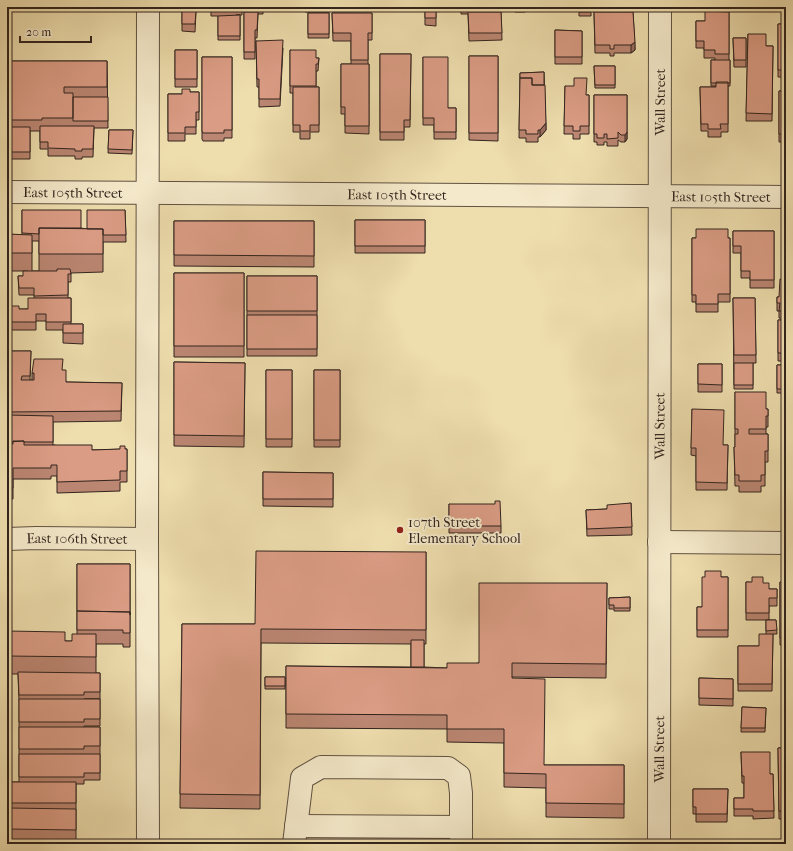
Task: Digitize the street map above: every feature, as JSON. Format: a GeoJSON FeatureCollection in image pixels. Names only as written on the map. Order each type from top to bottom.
{"type":"FeatureCollection","features":[{"type":"Feature","properties":{"kind":"street"},"geometry":{"type":"LineString","coordinates":[[148,7],[148,844]]}},
{"type":"Feature","properties":{"kind":"street","name":"Wall Street"},"geometry":{"type":"LineString","coordinates":[[658,844],[660,542],[660,7]]}},
{"type":"Feature","properties":{"kind":"street","name":"East 105th Street"},"geometry":{"type":"LineString","coordinates":[[7,192],[786,197]]}},
{"type":"Feature","properties":{"kind":"street","name":"East 106th Street"},"geometry":{"type":"LineString","coordinates":[[7,539],[147,539]]}},
{"type":"Feature","properties":{"kind":"street"},"geometry":{"type":"LineString","coordinates":[[660,542],[786,542]]}},
{"type":"Feature","properties":{"kind":"street"},"geometry":{"type":"LineString","coordinates":[[321,767],[448,768],[458,776],[462,793],[461,835],[295,835],[302,778],[321,767]]}},
{"type":"Feature","properties":{"kind":"building"},"geometry":{"type":"Polygon","coordinates":[[[211,7],[242,7],[242,8],[211,9],[211,7]]]}},
{"type":"Feature","properties":{"kind":"building"},"geometry":{"type":"Polygon","coordinates":[[[579,7],[591,7],[591,12],[579,12],[579,7]]]}},
{"type":"Feature","properties":{"kind":"building"},"geometry":{"type":"Polygon","coordinates":[[[425,10],[436,10],[436,18],[425,18],[425,10]]]}},
{"type":"Feature","properties":{"kind":"building"},"geometry":{"type":"Polygon","coordinates":[[[182,11],[196,11],[195,24],[182,24],[182,11]]]}},
{"type":"Feature","properties":{"kind":"building"},"geometry":{"type":"Polygon","coordinates":[[[705,11],[729,12],[729,54],[715,54],[715,50],[704,50],[704,41],[696,41],[696,21],[705,21],[705,11]]]}},
{"type":"Feature","properties":{"kind":"building"},"geometry":{"type":"Polygon","coordinates":[[[244,12],[258,12],[257,30],[255,30],[255,52],[244,52],[244,12]]]}},
{"type":"Feature","properties":{"kind":"building"},"geometry":{"type":"Polygon","coordinates":[[[468,12],[501,12],[502,33],[469,33],[468,12]]]}},
{"type":"Feature","properties":{"kind":"building"},"geometry":{"type":"Polygon","coordinates":[[[594,12],[633,12],[635,42],[631,45],[614,45],[614,49],[610,49],[610,45],[595,45],[594,12]]]}},
{"type":"Feature","properties":{"kind":"building"},"geometry":{"type":"Polygon","coordinates":[[[308,13],[329,13],[329,34],[308,34],[308,13]]]}},
{"type":"Feature","properties":{"kind":"building"},"geometry":{"type":"Polygon","coordinates":[[[332,13],[372,13],[372,33],[368,33],[368,60],[351,60],[351,33],[333,33],[332,13]]]}},
{"type":"Feature","properties":{"kind":"building"},"geometry":{"type":"Polygon","coordinates":[[[240,15],[240,36],[218,36],[218,16],[240,15]]]}},
{"type":"Feature","properties":{"kind":"building"},"geometry":{"type":"Polygon","coordinates":[[[778,24],[786,24],[786,73],[784,73],[784,70],[778,70],[778,24]]]}},
{"type":"Feature","properties":{"kind":"building"},"geometry":{"type":"Polygon","coordinates":[[[555,30],[582,31],[582,57],[555,57],[555,30]]]}},
{"type":"Feature","properties":{"kind":"building"},"geometry":{"type":"Polygon","coordinates":[[[748,34],[766,34],[766,46],[773,46],[772,114],[746,113],[748,34]]]}},
{"type":"Feature","properties":{"kind":"building"},"geometry":{"type":"Polygon","coordinates":[[[733,38],[746,38],[746,60],[734,60],[733,38]]]}},
{"type":"Feature","properties":{"kind":"building"},"geometry":{"type":"Polygon","coordinates":[[[283,40],[280,99],[259,99],[256,41],[283,40]]]}},
{"type":"Feature","properties":{"kind":"building"},"geometry":{"type":"Polygon","coordinates":[[[175,50],[197,50],[197,79],[175,79],[175,50]]]}},
{"type":"Feature","properties":{"kind":"building"},"geometry":{"type":"Polygon","coordinates":[[[290,50],[316,50],[316,58],[319,58],[318,64],[316,64],[316,86],[290,86],[290,50]]]}},
{"type":"Feature","properties":{"kind":"building"},"geometry":{"type":"Polygon","coordinates":[[[380,54],[411,54],[410,120],[404,120],[404,132],[380,132],[380,54]]]}},
{"type":"Feature","properties":{"kind":"building"},"geometry":{"type":"Polygon","coordinates":[[[469,56],[498,56],[498,133],[469,133],[469,56]]]}},
{"type":"Feature","properties":{"kind":"building"},"geometry":{"type":"Polygon","coordinates":[[[202,57],[232,57],[232,130],[224,130],[224,133],[203,133],[202,131],[202,57]]]}},
{"type":"Feature","properties":{"kind":"building"},"geometry":{"type":"Polygon","coordinates":[[[423,57],[448,57],[448,108],[456,108],[456,132],[434,132],[434,118],[423,118],[423,57]]]}},
{"type":"Feature","properties":{"kind":"building"},"geometry":{"type":"Polygon","coordinates":[[[711,60],[730,60],[730,83],[711,83],[711,60]]]}},
{"type":"Feature","properties":{"kind":"building"},"geometry":{"type":"Polygon","coordinates":[[[7,61],[107,61],[107,87],[64,87],[64,93],[73,93],[73,118],[7,120],[7,61]]]}},
{"type":"Feature","properties":{"kind":"building"},"geometry":{"type":"Polygon","coordinates":[[[341,64],[369,64],[369,126],[345,126],[345,107],[341,107],[341,64]]]}},
{"type":"Feature","properties":{"kind":"building"},"geometry":{"type":"Polygon","coordinates":[[[594,66],[615,66],[615,85],[595,85],[594,66]]]}},
{"type":"Feature","properties":{"kind":"building"},"geometry":{"type":"Polygon","coordinates":[[[544,72],[544,85],[532,85],[532,78],[520,78],[520,73],[544,72]]]}},
{"type":"Feature","properties":{"kind":"building"},"geometry":{"type":"Polygon","coordinates":[[[520,78],[532,78],[532,85],[545,85],[546,123],[540,130],[538,130],[538,134],[526,134],[526,130],[519,130],[520,78]]]}},
{"type":"Feature","properties":{"kind":"building"},"geometry":{"type":"Polygon","coordinates":[[[574,78],[587,78],[586,95],[589,95],[589,126],[580,126],[580,131],[573,131],[573,126],[564,126],[565,86],[574,86],[574,78]]]}},
{"type":"Feature","properties":{"kind":"building"},"geometry":{"type":"Polygon","coordinates":[[[716,82],[728,82],[728,124],[720,124],[721,129],[708,129],[708,124],[701,124],[700,87],[716,87],[716,82]]]}},
{"type":"Feature","properties":{"kind":"building"},"geometry":{"type":"Polygon","coordinates":[[[293,87],[319,87],[319,125],[310,125],[310,131],[300,131],[300,125],[293,125],[293,87]]]}},
{"type":"Feature","properties":{"kind":"building"},"geometry":{"type":"Polygon","coordinates":[[[182,89],[190,89],[190,92],[199,92],[199,112],[196,112],[196,127],[185,127],[185,133],[168,133],[168,94],[182,94],[182,89]]]}},
{"type":"Feature","properties":{"kind":"building"},"geometry":{"type":"Polygon","coordinates":[[[779,91],[786,91],[786,134],[779,134],[779,91]]]}},
{"type":"Feature","properties":{"kind":"building"},"geometry":{"type":"Polygon","coordinates":[[[594,95],[627,95],[627,132],[625,135],[621,135],[618,132],[618,138],[607,139],[607,134],[604,134],[604,138],[597,138],[597,134],[594,134],[594,95]]]}},
{"type":"Feature","properties":{"kind":"building"},"geometry":{"type":"Polygon","coordinates":[[[73,97],[108,97],[108,121],[73,121],[73,97]]]}},
{"type":"Feature","properties":{"kind":"building"},"geometry":{"type":"Polygon","coordinates":[[[40,126],[94,126],[93,149],[82,149],[82,151],[75,151],[75,149],[48,148],[48,142],[40,142],[40,126]]]}},
{"type":"Feature","properties":{"kind":"building"},"geometry":{"type":"Polygon","coordinates":[[[7,127],[30,127],[30,152],[7,152],[7,127]]]}},
{"type":"Feature","properties":{"kind":"building"},"geometry":{"type":"Polygon","coordinates":[[[109,130],[133,130],[132,150],[108,149],[109,130]]]}},
{"type":"Feature","properties":{"kind":"building"},"geometry":{"type":"Polygon","coordinates":[[[22,210],[81,210],[81,228],[39,228],[39,234],[22,233],[22,210]]]}},
{"type":"Feature","properties":{"kind":"building"},"geometry":{"type":"Polygon","coordinates":[[[87,210],[125,210],[126,235],[103,235],[103,229],[87,229],[87,210]]]}},
{"type":"Feature","properties":{"kind":"building"},"geometry":{"type":"Polygon","coordinates":[[[355,220],[425,220],[425,246],[355,246],[355,220]]]}},
{"type":"Feature","properties":{"kind":"building"},"geometry":{"type":"Polygon","coordinates":[[[174,221],[314,221],[314,256],[174,255],[174,221]]]}},
{"type":"Feature","properties":{"kind":"building"},"geometry":{"type":"Polygon","coordinates":[[[39,228],[103,229],[103,254],[39,254],[39,228]]]}},
{"type":"Feature","properties":{"kind":"building"},"geometry":{"type":"Polygon","coordinates":[[[696,229],[728,229],[728,238],[730,238],[730,294],[718,294],[718,304],[696,304],[696,295],[692,295],[692,238],[696,238],[696,229]]]}},
{"type":"Feature","properties":{"kind":"building"},"geometry":{"type":"Polygon","coordinates":[[[733,231],[774,231],[774,280],[750,280],[750,271],[741,271],[741,246],[733,246],[733,231]]]}},
{"type":"Feature","properties":{"kind":"building"},"geometry":{"type":"Polygon","coordinates":[[[7,234],[32,235],[32,253],[11,253],[11,256],[7,256],[7,234]]]}},
{"type":"Feature","properties":{"kind":"building"},"geometry":{"type":"Polygon","coordinates":[[[57,269],[70,269],[71,274],[68,274],[68,295],[34,296],[34,288],[19,288],[18,276],[23,276],[23,271],[57,271],[57,269]]]}},
{"type":"Feature","properties":{"kind":"building"},"geometry":{"type":"Polygon","coordinates":[[[174,273],[244,273],[244,346],[174,346],[174,273]]]}},
{"type":"Feature","properties":{"kind":"building"},"geometry":{"type":"Polygon","coordinates":[[[247,276],[317,276],[317,311],[247,311],[247,276]]]}},
{"type":"Feature","properties":{"kind":"building"},"geometry":{"type":"Polygon","coordinates":[[[780,279],[786,279],[786,311],[779,311],[780,303],[777,303],[777,297],[779,297],[780,279]]]}},
{"type":"Feature","properties":{"kind":"building"},"geometry":{"type":"Polygon","coordinates":[[[28,298],[71,298],[71,322],[46,322],[46,314],[36,314],[36,322],[7,322],[7,306],[19,306],[19,309],[28,309],[28,298]]]}},
{"type":"Feature","properties":{"kind":"building"},"geometry":{"type":"Polygon","coordinates":[[[733,298],[755,298],[756,355],[734,355],[733,298]]]}},
{"type":"Feature","properties":{"kind":"building"},"geometry":{"type":"Polygon","coordinates":[[[247,315],[317,315],[317,349],[247,349],[247,315]]]}},
{"type":"Feature","properties":{"kind":"building"},"geometry":{"type":"Polygon","coordinates":[[[778,320],[786,320],[786,353],[778,353],[778,320]]]}},
{"type":"Feature","properties":{"kind":"building"},"geometry":{"type":"Polygon","coordinates":[[[63,324],[83,324],[83,333],[63,333],[63,324]]]}},
{"type":"Feature","properties":{"kind":"building"},"geometry":{"type":"Polygon","coordinates":[[[7,351],[31,351],[30,376],[22,376],[21,380],[34,380],[34,373],[32,373],[34,359],[63,359],[62,370],[66,370],[66,382],[122,383],[121,411],[7,412],[7,351]]]}},
{"type":"Feature","properties":{"kind":"building"},"geometry":{"type":"Polygon","coordinates":[[[174,362],[245,363],[244,436],[174,435],[174,362]]]}},
{"type":"Feature","properties":{"kind":"building"},"geometry":{"type":"Polygon","coordinates":[[[734,363],[753,363],[753,385],[734,385],[734,363]]]}},
{"type":"Feature","properties":{"kind":"building"},"geometry":{"type":"Polygon","coordinates":[[[698,364],[722,364],[722,385],[698,384],[698,364]]]}},
{"type":"Feature","properties":{"kind":"building"},"geometry":{"type":"Polygon","coordinates":[[[777,365],[786,365],[786,389],[777,389],[777,365]]]}},
{"type":"Feature","properties":{"kind":"building"},"geometry":{"type":"Polygon","coordinates":[[[266,370],[292,370],[292,439],[266,439],[266,370]]]}},
{"type":"Feature","properties":{"kind":"building"},"geometry":{"type":"Polygon","coordinates":[[[314,370],[340,370],[340,440],[314,440],[314,370]]]}},
{"type":"Feature","properties":{"kind":"building"},"geometry":{"type":"Polygon","coordinates":[[[735,392],[766,392],[766,409],[768,409],[768,416],[766,416],[766,429],[749,429],[749,434],[768,434],[768,451],[765,451],[765,475],[761,475],[761,481],[739,481],[739,475],[735,475],[734,447],[735,434],[738,434],[738,429],[735,429],[735,392]]]}},
{"type":"Feature","properties":{"kind":"building"},"geometry":{"type":"Polygon","coordinates":[[[692,409],[724,410],[723,445],[728,445],[727,483],[696,482],[696,448],[691,448],[692,409]]]}},
{"type":"Feature","properties":{"kind":"building"},"geometry":{"type":"Polygon","coordinates":[[[7,415],[53,416],[53,442],[7,442],[7,415]]]}},
{"type":"Feature","properties":{"kind":"building"},"geometry":{"type":"Polygon","coordinates":[[[13,441],[24,441],[24,445],[92,445],[92,450],[120,449],[120,446],[125,446],[125,449],[127,449],[127,471],[120,471],[120,480],[57,482],[57,465],[51,465],[51,468],[13,468],[13,488],[7,488],[7,444],[13,444],[13,441]]]}},
{"type":"Feature","properties":{"kind":"building"},"geometry":{"type":"Polygon","coordinates":[[[784,452],[786,452],[786,484],[784,484],[784,452]]]}},
{"type":"Feature","properties":{"kind":"building"},"geometry":{"type":"Polygon","coordinates":[[[263,472],[333,473],[333,499],[263,499],[263,472]]]}},
{"type":"Feature","properties":{"kind":"building"},"geometry":{"type":"Polygon","coordinates":[[[495,501],[500,501],[501,526],[449,526],[449,504],[495,504],[495,501]]]}},
{"type":"Feature","properties":{"kind":"building"},"geometry":{"type":"Polygon","coordinates":[[[631,503],[632,527],[587,529],[586,510],[607,509],[607,505],[631,503]]]}},
{"type":"Feature","properties":{"kind":"building"},"geometry":{"type":"Polygon","coordinates":[[[256,551],[426,552],[426,630],[261,629],[260,795],[180,794],[182,624],[255,624],[256,551]]]}},
{"type":"Feature","properties":{"kind":"building"},"geometry":{"type":"Polygon","coordinates":[[[77,564],[130,564],[130,612],[77,611],[77,564]]]}},
{"type":"Feature","properties":{"kind":"building"},"geometry":{"type":"Polygon","coordinates":[[[705,571],[721,571],[721,577],[728,577],[728,630],[697,630],[697,607],[702,607],[702,577],[705,577],[705,571]]]}},
{"type":"Feature","properties":{"kind":"building"},"geometry":{"type":"Polygon","coordinates":[[[752,577],[763,577],[763,583],[769,583],[769,589],[777,589],[777,598],[769,598],[769,613],[746,613],[746,582],[752,582],[752,577]]]}},
{"type":"Feature","properties":{"kind":"building"},"geometry":{"type":"Polygon","coordinates":[[[780,582],[786,582],[786,638],[780,638],[780,582]]]}},
{"type":"Feature","properties":{"kind":"building"},"geometry":{"type":"Polygon","coordinates":[[[479,583],[607,583],[606,664],[512,663],[512,678],[545,679],[544,765],[624,765],[624,804],[546,803],[546,774],[504,773],[504,729],[447,729],[447,715],[286,714],[286,666],[447,668],[447,663],[479,663],[479,583]]]}},
{"type":"Feature","properties":{"kind":"building"},"geometry":{"type":"Polygon","coordinates":[[[630,597],[630,608],[614,608],[614,605],[609,605],[609,598],[630,597]]]}},
{"type":"Feature","properties":{"kind":"building"},"geometry":{"type":"Polygon","coordinates":[[[77,611],[130,612],[130,633],[123,633],[123,630],[77,630],[77,611]]]}},
{"type":"Feature","properties":{"kind":"building"},"geometry":{"type":"Polygon","coordinates":[[[766,620],[776,620],[777,630],[766,631],[766,620]]]}},
{"type":"Feature","properties":{"kind":"building"},"geometry":{"type":"Polygon","coordinates":[[[7,631],[65,632],[65,641],[72,641],[72,634],[96,634],[96,657],[7,656],[7,631]]]}},
{"type":"Feature","properties":{"kind":"building"},"geometry":{"type":"Polygon","coordinates":[[[759,634],[773,634],[772,684],[738,684],[738,646],[759,646],[759,634]]]}},
{"type":"Feature","properties":{"kind":"building"},"geometry":{"type":"Polygon","coordinates":[[[411,640],[424,640],[424,667],[411,667],[411,640]]]}},
{"type":"Feature","properties":{"kind":"building"},"geometry":{"type":"Polygon","coordinates":[[[18,672],[100,673],[100,692],[84,692],[84,695],[19,695],[18,672]]]}},
{"type":"Feature","properties":{"kind":"building"},"geometry":{"type":"Polygon","coordinates":[[[265,677],[285,677],[285,686],[265,686],[265,677]]]}},
{"type":"Feature","properties":{"kind":"building"},"geometry":{"type":"Polygon","coordinates":[[[699,678],[733,679],[733,699],[699,698],[699,678]]]}},
{"type":"Feature","properties":{"kind":"building"},"geometry":{"type":"Polygon","coordinates":[[[19,699],[100,699],[100,719],[84,719],[84,722],[19,722],[19,699]]]}},
{"type":"Feature","properties":{"kind":"building"},"geometry":{"type":"Polygon","coordinates":[[[742,707],[766,708],[765,728],[741,728],[742,707]]]}},
{"type":"Feature","properties":{"kind":"building"},"geometry":{"type":"Polygon","coordinates":[[[19,727],[100,727],[100,746],[84,746],[84,749],[19,749],[19,727]]]}},
{"type":"Feature","properties":{"kind":"building"},"geometry":{"type":"Polygon","coordinates":[[[778,748],[786,748],[786,818],[782,818],[782,811],[779,811],[778,748]]]}},
{"type":"Feature","properties":{"kind":"building"},"geometry":{"type":"Polygon","coordinates":[[[741,752],[770,752],[770,774],[773,774],[774,811],[734,809],[734,798],[744,798],[744,776],[742,776],[741,752]]]}},
{"type":"Feature","properties":{"kind":"building"},"geometry":{"type":"Polygon","coordinates":[[[19,754],[100,754],[100,773],[84,773],[84,777],[19,777],[19,754]]]}},
{"type":"Feature","properties":{"kind":"building"},"geometry":{"type":"Polygon","coordinates":[[[8,782],[76,782],[76,803],[8,803],[8,782]]]}},
{"type":"Feature","properties":{"kind":"building"},"geometry":{"type":"Polygon","coordinates":[[[693,789],[728,789],[727,814],[696,814],[696,807],[693,807],[693,789]]]}},
{"type":"Feature","properties":{"kind":"building"},"geometry":{"type":"Polygon","coordinates":[[[9,808],[76,809],[76,830],[8,829],[9,808]]]}},
{"type":"Feature","properties":{"kind":"place","name":"107th Street Elementary School"},"geometry":{"type":"Point","coordinates":[400,530]}}]}
